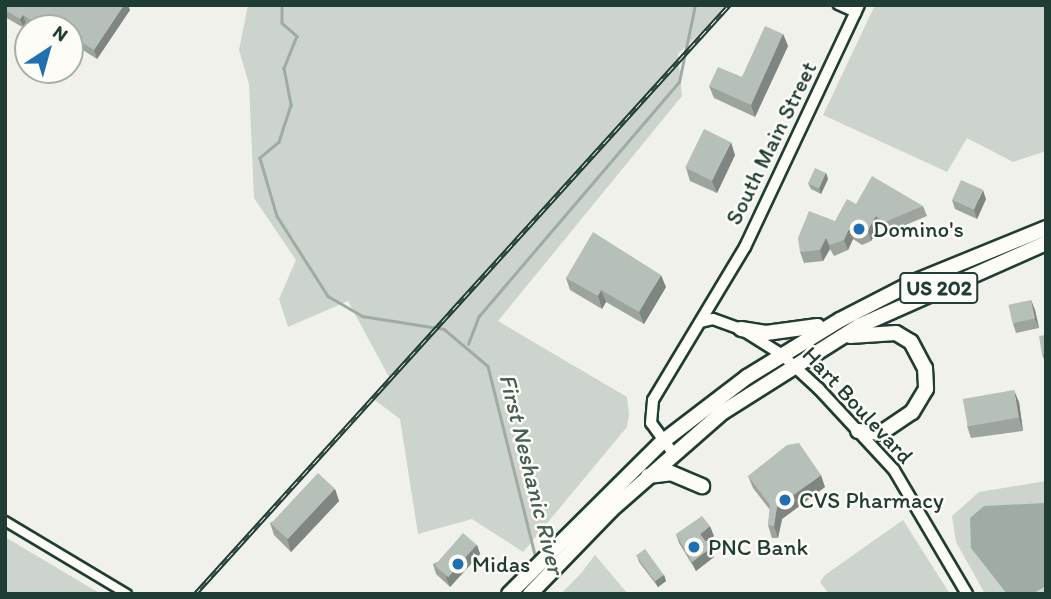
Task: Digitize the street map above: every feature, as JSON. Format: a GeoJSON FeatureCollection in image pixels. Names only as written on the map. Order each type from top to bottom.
{"type":"FeatureCollection","features":[{"type":"Feature","properties":{"kind":"highway","name":"US 202"},"geometry":{"type":"LineString","coordinates":[[509,594],[662,442],[782,354],[914,282],[1046,228]]}},
{"type":"Feature","properties":{"kind":"highway","name":"US 202"},"geometry":{"type":"LineString","coordinates":[[530,594],[646,476],[673,453],[795,364],[835,340],[934,290],[1046,243]]}},
{"type":"Feature","properties":{"kind":"highway"},"geometry":{"type":"LineString","coordinates":[[734,325],[801,331],[840,320]]}},
{"type":"Feature","properties":{"kind":"highway"},"geometry":{"type":"LineString","coordinates":[[835,340],[866,332],[896,333],[911,342],[925,368],[926,389],[912,412],[881,433],[858,431]]}},
{"type":"Feature","properties":{"kind":"highway"},"geometry":{"type":"LineString","coordinates":[[646,476],[671,473],[702,486]]}},
{"type":"Feature","properties":{"kind":"street"},"geometry":{"type":"LineString","coordinates":[[838,5],[858,9]]}},
{"type":"Feature","properties":{"kind":"street","name":"South Main Street"},"geometry":{"type":"LineString","coordinates":[[673,453],[650,423],[650,407],[718,296],[858,9]]}},
{"type":"Feature","properties":{"kind":"street"},"geometry":{"type":"LineString","coordinates":[[718,296],[734,325]]}},
{"type":"Feature","properties":{"kind":"street"},"geometry":{"type":"LineString","coordinates":[[701,322],[734,325],[782,354]]}},
{"type":"Feature","properties":{"kind":"street","name":"Hart Boulevard"},"geometry":{"type":"LineString","coordinates":[[782,354],[795,364],[894,470],[967,594]]}},
{"type":"Feature","properties":{"kind":"street"},"geometry":{"type":"LineString","coordinates":[[5,521],[127,594]]}},
{"type":"Feature","properties":{"kind":"shaded area"},"geometry":{"type":"Polygon","coordinates":[[[248,5],[730,5],[678,54],[682,96],[498,321],[627,397],[629,415],[627,427],[523,552],[472,519],[418,534],[400,419],[372,398],[390,379],[348,301],[288,327],[279,299],[296,260],[254,198],[249,84],[239,50],[248,5]]]}},
{"type":"Feature","properties":{"kind":"shaded area"},"geometry":{"type":"Polygon","coordinates":[[[875,5],[1046,5],[1046,151],[1013,162],[967,138],[947,172],[823,115],[875,5]]]}},
{"type":"Feature","properties":{"kind":"shaded area"},"geometry":{"type":"Polygon","coordinates":[[[1046,481],[1046,594],[985,594],[956,542],[952,516],[979,492],[1046,481]]]}},
{"type":"Feature","properties":{"kind":"shaded area"},"geometry":{"type":"Polygon","coordinates":[[[1046,503],[1046,586],[1032,594],[1007,594],[971,548],[970,518],[984,506],[1046,503]]]}},
{"type":"Feature","properties":{"kind":"shaded area"},"geometry":{"type":"Polygon","coordinates":[[[903,520],[950,594],[829,594],[820,582],[825,575],[903,520]]]}},
{"type":"Feature","properties":{"kind":"shaded area"},"geometry":{"type":"Polygon","coordinates":[[[5,537],[101,594],[5,594],[5,537]]]}},
{"type":"Feature","properties":{"kind":"shaded area"},"geometry":{"type":"Polygon","coordinates":[[[595,555],[628,594],[561,594],[582,572],[595,555]]]}},
{"type":"Feature","properties":{"kind":"building"},"geometry":{"type":"Polygon","coordinates":[[[5,5],[124,5],[94,50],[84,44],[84,14],[14,15],[5,10],[5,5]]]}},
{"type":"Feature","properties":{"kind":"building"},"geometry":{"type":"Polygon","coordinates":[[[765,26],[783,34],[751,105],[709,86],[718,67],[742,77],[765,26]]]}},
{"type":"Feature","properties":{"kind":"building"},"geometry":{"type":"Polygon","coordinates":[[[704,129],[731,142],[712,181],[685,168],[704,129]]]}},
{"type":"Feature","properties":{"kind":"building"},"geometry":{"type":"Polygon","coordinates":[[[815,168],[826,173],[819,188],[808,184],[815,168]]]}},
{"type":"Feature","properties":{"kind":"building"},"geometry":{"type":"Polygon","coordinates":[[[872,176],[923,206],[885,222],[876,216],[868,230],[859,234],[849,229],[844,240],[830,245],[826,238],[820,250],[800,252],[798,238],[809,211],[835,221],[847,199],[856,204],[872,176]]]}},
{"type":"Feature","properties":{"kind":"building"},"geometry":{"type":"Polygon","coordinates":[[[961,180],[983,190],[974,210],[952,200],[961,180]]]}},
{"type":"Feature","properties":{"kind":"building"},"geometry":{"type":"Polygon","coordinates":[[[593,232],[661,275],[639,312],[601,290],[598,296],[566,278],[593,232]]]}},
{"type":"Feature","properties":{"kind":"building"},"geometry":{"type":"Polygon","coordinates":[[[1031,300],[1035,319],[1012,323],[1009,305],[1031,300]]]}},
{"type":"Feature","properties":{"kind":"building"},"geometry":{"type":"Polygon","coordinates":[[[1046,335],[1046,353],[1042,354],[1039,336],[1046,335]]]}},
{"type":"Feature","properties":{"kind":"building"},"geometry":{"type":"Polygon","coordinates":[[[1014,390],[1019,418],[968,427],[963,399],[1014,390]]]}},
{"type":"Feature","properties":{"kind":"building"},"geometry":{"type":"Polygon","coordinates":[[[799,443],[821,475],[777,507],[774,526],[768,525],[770,505],[748,476],[787,445],[799,443]]]}},
{"type":"Feature","properties":{"kind":"building"},"geometry":{"type":"Polygon","coordinates":[[[318,473],[335,489],[288,539],[271,523],[318,473]]]}},
{"type":"Feature","properties":{"kind":"building"},"geometry":{"type":"Polygon","coordinates":[[[702,516],[710,526],[700,534],[711,548],[692,562],[676,534],[702,516]]]}},
{"type":"Feature","properties":{"kind":"building"},"geometry":{"type":"Polygon","coordinates":[[[463,533],[477,545],[448,577],[435,565],[463,533]]]}},
{"type":"Feature","properties":{"kind":"building"},"geometry":{"type":"Polygon","coordinates":[[[645,549],[664,575],[655,581],[636,555],[645,549]]]}},
{"type":"Feature","properties":{"kind":"waterway","name":"First Neshanic River"},"geometry":{"type":"LineString","coordinates":[[282,5],[282,23],[297,36],[284,68],[291,105],[279,142],[260,158],[277,216],[328,296],[362,316],[444,329],[488,366],[536,559]]}},
{"type":"Feature","properties":{"kind":"waterway"},"geometry":{"type":"LineString","coordinates":[[468,344],[479,316],[679,82],[695,5]]}},
{"type":"Feature","properties":{"kind":"railway"},"geometry":{"type":"LineString","coordinates":[[195,594],[729,5]]}},
{"type":"Feature","properties":{"kind":"place","name":"Domino's"},"geometry":{"type":"Point","coordinates":[859,229]}},
{"type":"Feature","properties":{"kind":"place","name":"CVS Pharmacy"},"geometry":{"type":"Point","coordinates":[785,500]}},
{"type":"Feature","properties":{"kind":"place","name":"PNC Bank"},"geometry":{"type":"Point","coordinates":[694,547]}},
{"type":"Feature","properties":{"kind":"place","name":"Midas"},"geometry":{"type":"Point","coordinates":[458,564]}}]}
